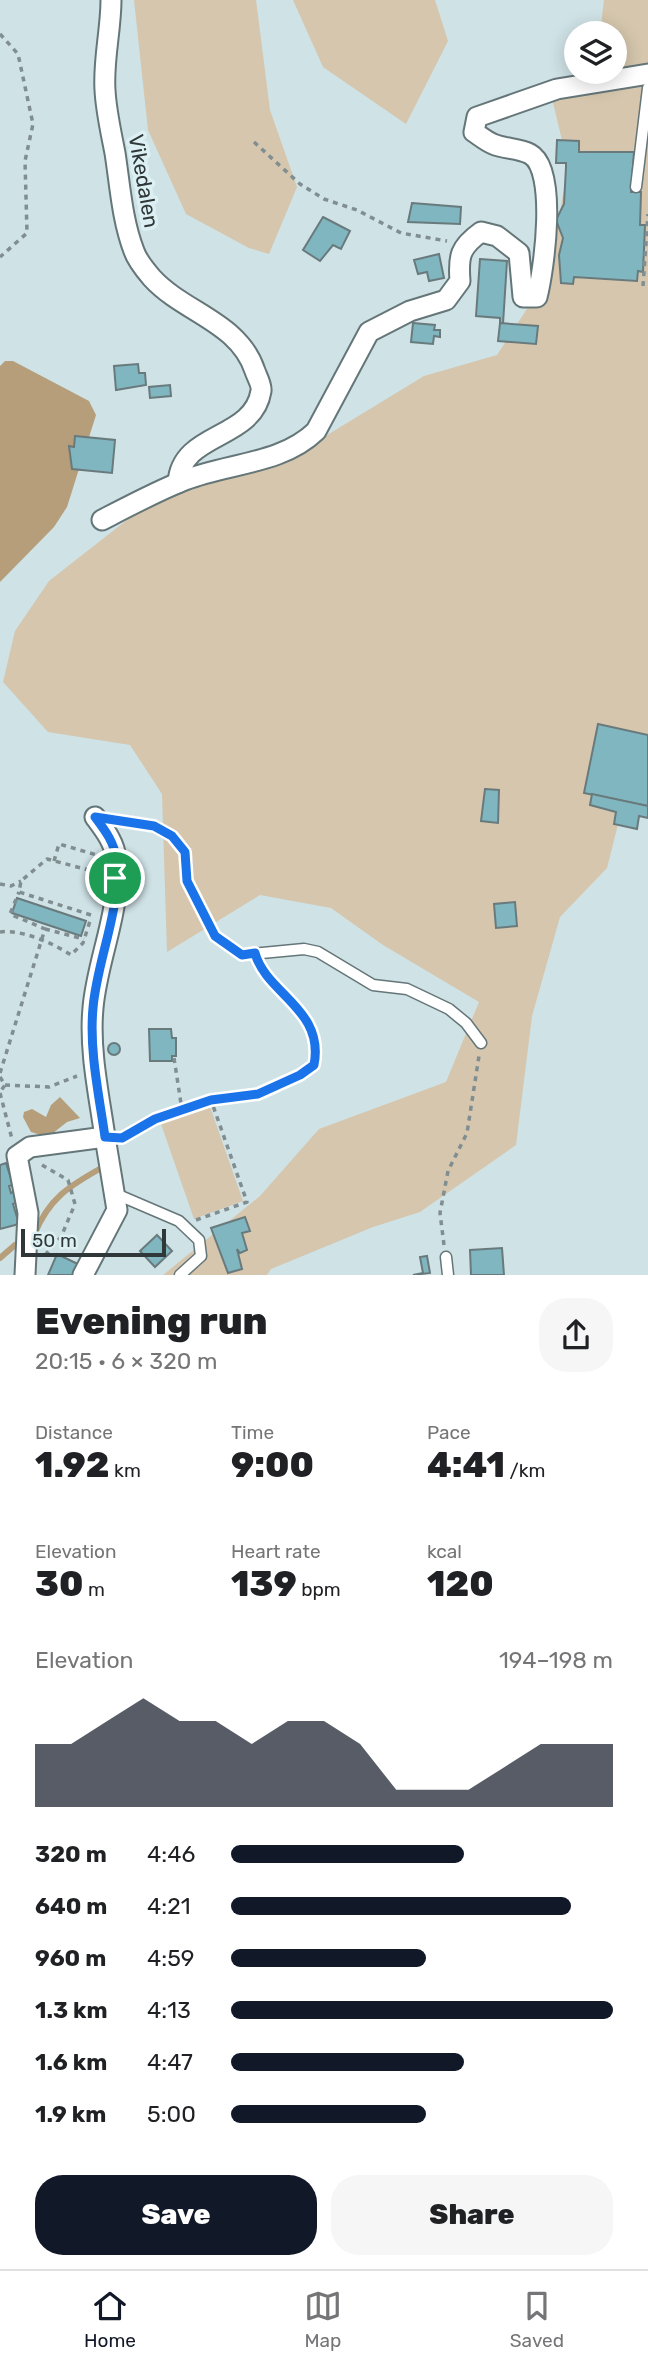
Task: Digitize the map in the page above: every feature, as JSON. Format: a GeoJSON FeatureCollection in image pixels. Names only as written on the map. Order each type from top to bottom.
{"type":"FeatureCollection","features":[{"type":"Feature","properties":{"kind":"street","name":"Vikedalen"},"geometry":{"type":"LineString","coordinates":[[111,0],[111,27],[104,88],[124,214],[135,253],[152,278],[181,302],[232,333],[252,359],[261,389],[253,412],[240,425],[212,437],[187,456],[178,469],[178,483]]}},
{"type":"Feature","properties":{"kind":"street"},"geometry":{"type":"LineString","coordinates":[[102,520],[178,483],[243,462],[288,452],[316,431],[369,332],[410,311],[446,300],[460,281],[458,257],[464,244],[481,232],[497,236],[519,253],[523,297],[537,297],[542,277],[547,193],[543,170],[531,155],[493,144],[474,132],[477,117],[557,89],[648,74]]}},
{"type":"Feature","properties":{"kind":"street"},"geometry":{"type":"LineString","coordinates":[[83,1275],[117,1210],[95,1062],[92,1009],[105,879],[116,858],[107,833],[95,817]]}},
{"type":"Feature","properties":{"kind":"street"},"geometry":{"type":"LineString","coordinates":[[25,1272],[28,1213],[17,1156],[30,1147],[105,1137]]}},
{"type":"Feature","properties":{"kind":"lane"},"geometry":{"type":"LineString","coordinates":[[636,187],[648,88]]}},
{"type":"Feature","properties":{"kind":"lane"},"geometry":{"type":"LineString","coordinates":[[95,817],[154,826],[172,836],[185,852],[187,881],[215,936],[242,955],[304,949],[318,952],[373,985],[407,989],[449,1009],[466,1023],[481,1044]]}},
{"type":"Feature","properties":{"kind":"lane"},"geometry":{"type":"LineString","coordinates":[[116,1194],[178,1221],[199,1240],[201,1256],[180,1275]]}},
{"type":"Feature","properties":{"kind":"lane"},"geometry":{"type":"LineString","coordinates":[[446,1257],[448,1275]]}},
{"type":"Feature","properties":{"kind":"path"},"geometry":{"type":"LineString","coordinates":[[0,34],[18,54],[33,124],[25,161],[27,233],[0,257]]}},
{"type":"Feature","properties":{"kind":"path"},"geometry":{"type":"LineString","coordinates":[[254,142],[300,184],[324,199],[358,209],[401,233],[464,244]]}},
{"type":"Feature","properties":{"kind":"path"},"geometry":{"type":"LineString","coordinates":[[643,286],[648,214]]}},
{"type":"Feature","properties":{"kind":"path"},"geometry":{"type":"LineString","coordinates":[[54,861],[59,844],[98,856],[94,872]]}},
{"type":"Feature","properties":{"kind":"path"},"geometry":{"type":"LineString","coordinates":[[0,884],[10,886],[22,881],[47,859],[94,872],[105,879]]}},
{"type":"Feature","properties":{"kind":"path"},"geometry":{"type":"LineString","coordinates":[[22,881],[10,914],[45,929],[84,939]]}},
{"type":"Feature","properties":{"kind":"path"},"geometry":{"type":"LineString","coordinates":[[19,892],[91,915]]}},
{"type":"Feature","properties":{"kind":"path"},"geometry":{"type":"LineString","coordinates":[[0,932],[9,931],[41,941],[71,956],[84,939],[94,905]]}},
{"type":"Feature","properties":{"kind":"path"},"geometry":{"type":"LineString","coordinates":[[5,1085],[0,1075],[45,929]]}},
{"type":"Feature","properties":{"kind":"path"},"geometry":{"type":"LineString","coordinates":[[105,1137],[122,1138],[155,1119],[211,1100],[258,1094],[300,1075],[314,1065],[317,1048],[301,1011],[258,965],[255,953]]}},
{"type":"Feature","properties":{"kind":"path"},"geometry":{"type":"LineString","coordinates":[[446,1257],[440,1213],[448,1171],[467,1133],[481,1044]]}},
{"type":"Feature","properties":{"kind":"path"},"geometry":{"type":"LineString","coordinates":[[174,1058],[182,1110]]}},
{"type":"Feature","properties":{"kind":"path"},"geometry":{"type":"LineString","coordinates":[[5,1085],[49,1087],[75,1077],[95,1062]]}},
{"type":"Feature","properties":{"kind":"path"},"geometry":{"type":"LineString","coordinates":[[5,1085],[0,1093],[17,1156]]}},
{"type":"Feature","properties":{"kind":"path"},"geometry":{"type":"LineString","coordinates":[[178,1221],[194,1221],[247,1202],[211,1100]]}},
{"type":"Feature","properties":{"kind":"path"},"geometry":{"type":"LineString","coordinates":[[25,1272],[61,1237],[75,1204],[68,1180]]}},
{"type":"Feature","properties":{"kind":"shaded area"},"geometry":{"type":"Polygon","coordinates":[[[134,0],[256,0],[270,110],[297,187],[269,254],[249,248],[186,214],[148,130],[134,0]]]}},
{"type":"Feature","properties":{"kind":"shaded area"},"geometry":{"type":"Polygon","coordinates":[[[293,0],[435,0],[448,41],[406,124],[323,67],[293,0]]]}},
{"type":"Feature","properties":{"kind":"shaded area"},"geometry":{"type":"Polygon","coordinates":[[[604,0],[648,0],[648,738],[637,749],[607,868],[560,917],[532,1016],[516,1145],[420,1212],[373,1227],[271,1269],[267,1275],[163,1275],[260,1196],[319,1129],[446,1082],[479,1002],[383,945],[331,908],[260,895],[167,952],[162,794],[130,745],[48,732],[3,682],[15,631],[49,581],[164,491],[283,462],[424,376],[497,355],[549,275],[568,165],[549,86],[564,81],[564,84],[627,84],[627,21],[601,21],[604,0]]]}},
{"type":"Feature","properties":{"kind":"shaded area"},"geometry":{"type":"Polygon","coordinates":[[[5,361],[13,361],[89,401],[96,415],[67,507],[54,527],[0,582],[0,366],[5,361]]]}},
{"type":"Feature","properties":{"kind":"shaded area"},"geometry":{"type":"Polygon","coordinates":[[[60,1097],[80,1118],[67,1122],[48,1137],[31,1132],[23,1117],[24,1112],[32,1109],[46,1117],[51,1105],[60,1097]]]}},
{"type":"Feature","properties":{"kind":"shaded area"},"geometry":{"type":"Polygon","coordinates":[[[209,1104],[243,1201],[194,1219],[160,1121],[209,1104]]]}},
{"type":"Feature","properties":{"kind":"building"},"geometry":{"type":"Polygon","coordinates":[[[557,140],[579,141],[579,152],[634,152],[631,192],[641,192],[640,225],[645,225],[643,272],[638,271],[637,281],[574,277],[573,284],[561,283],[559,255],[563,238],[556,220],[564,204],[566,163],[556,163],[557,140]]]}},
{"type":"Feature","properties":{"kind":"building"},"geometry":{"type":"Polygon","coordinates":[[[412,203],[461,207],[460,224],[408,222],[412,203]]]}},
{"type":"Feature","properties":{"kind":"building"},"geometry":{"type":"Polygon","coordinates":[[[323,217],[350,231],[341,249],[333,245],[320,261],[303,250],[323,217]]]}},
{"type":"Feature","properties":{"kind":"building"},"geometry":{"type":"Polygon","coordinates":[[[439,254],[444,278],[429,281],[427,272],[418,274],[414,260],[439,254]]]}},
{"type":"Feature","properties":{"kind":"building"},"geometry":{"type":"Polygon","coordinates":[[[480,259],[507,261],[503,324],[500,323],[500,318],[476,316],[480,259]]]}},
{"type":"Feature","properties":{"kind":"building"},"geometry":{"type":"Polygon","coordinates":[[[413,323],[435,325],[434,330],[440,330],[440,337],[434,336],[433,344],[411,342],[413,323]]]}},
{"type":"Feature","properties":{"kind":"building"},"geometry":{"type":"Polygon","coordinates":[[[500,323],[538,326],[536,344],[498,341],[500,323]]]}},
{"type":"Feature","properties":{"kind":"building"},"geometry":{"type":"Polygon","coordinates":[[[138,364],[139,373],[145,373],[146,385],[116,390],[114,366],[138,364]]]}},
{"type":"Feature","properties":{"kind":"building"},"geometry":{"type":"Polygon","coordinates":[[[170,385],[171,396],[150,398],[149,387],[170,385]]]}},
{"type":"Feature","properties":{"kind":"building"},"geometry":{"type":"Polygon","coordinates":[[[75,436],[115,440],[112,473],[72,469],[69,446],[74,447],[75,436]]]}},
{"type":"Feature","properties":{"kind":"building"},"geometry":{"type":"Polygon","coordinates":[[[598,724],[648,735],[648,806],[584,793],[598,724]]]}},
{"type":"Feature","properties":{"kind":"building"},"geometry":{"type":"Polygon","coordinates":[[[485,789],[499,790],[498,823],[481,821],[485,789]]]}},
{"type":"Feature","properties":{"kind":"building"},"geometry":{"type":"Polygon","coordinates":[[[592,794],[648,806],[648,818],[639,816],[637,829],[614,824],[616,812],[590,805],[592,794]]]}},
{"type":"Feature","properties":{"kind":"building"},"geometry":{"type":"Polygon","coordinates":[[[17,898],[86,921],[81,936],[12,913],[17,898]]]}},
{"type":"Feature","properties":{"kind":"building"},"geometry":{"type":"Polygon","coordinates":[[[515,902],[517,926],[496,928],[494,904],[515,902]]]}},
{"type":"Feature","properties":{"kind":"building"},"geometry":{"type":"Polygon","coordinates":[[[149,1029],[171,1029],[172,1038],[176,1038],[176,1056],[172,1056],[172,1061],[150,1061],[149,1029]]]}},
{"type":"Feature","properties":{"kind":"building"},"geometry":{"type":"Polygon","coordinates":[[[114,1043],[120,1049],[114,1055],[108,1049],[114,1043]]]}},
{"type":"Feature","properties":{"kind":"building"},"geometry":{"type":"Polygon","coordinates":[[[6,1163],[13,1185],[9,1186],[11,1193],[15,1191],[19,1202],[13,1204],[19,1224],[0,1229],[0,1165],[6,1163]]]}},
{"type":"Feature","properties":{"kind":"building"},"geometry":{"type":"Polygon","coordinates":[[[245,1217],[250,1231],[242,1233],[247,1250],[240,1253],[237,1249],[242,1269],[228,1273],[211,1228],[245,1217]]]}},
{"type":"Feature","properties":{"kind":"building"},"geometry":{"type":"Polygon","coordinates":[[[157,1235],[172,1251],[155,1267],[140,1251],[157,1235]]]}},
{"type":"Feature","properties":{"kind":"building"},"geometry":{"type":"Polygon","coordinates":[[[502,1248],[504,1275],[471,1275],[470,1250],[502,1248]]]}},
{"type":"Feature","properties":{"kind":"building"},"geometry":{"type":"Polygon","coordinates":[[[57,1254],[80,1265],[76,1275],[48,1275],[57,1254]]]}},
{"type":"Feature","properties":{"kind":"building"},"geometry":{"type":"Polygon","coordinates":[[[427,1256],[430,1273],[413,1275],[423,1273],[420,1257],[427,1256]]]}},
{"type":"Feature","properties":{"kind":"waterway"},"geometry":{"type":"LineString","coordinates":[[34,1235],[46,1211],[61,1194],[103,1167]]}},
{"type":"Feature","properties":{"kind":"waterway"},"geometry":{"type":"LineString","coordinates":[[0,1258],[15,1245],[23,1243]]}},
{"type":"Feature","properties":{"kind":"route"},"geometry":{"type":"LineString","coordinates":[[95,817],[154,826],[172,836],[185,852],[187,881],[215,936],[242,955],[255,953],[258,965],[301,1011],[317,1048],[314,1065],[300,1075],[258,1094],[211,1100],[155,1119],[122,1138],[105,1137],[95,1069],[92,1009],[114,896],[115,878],[116,858],[107,833],[95,817]]}}]}
